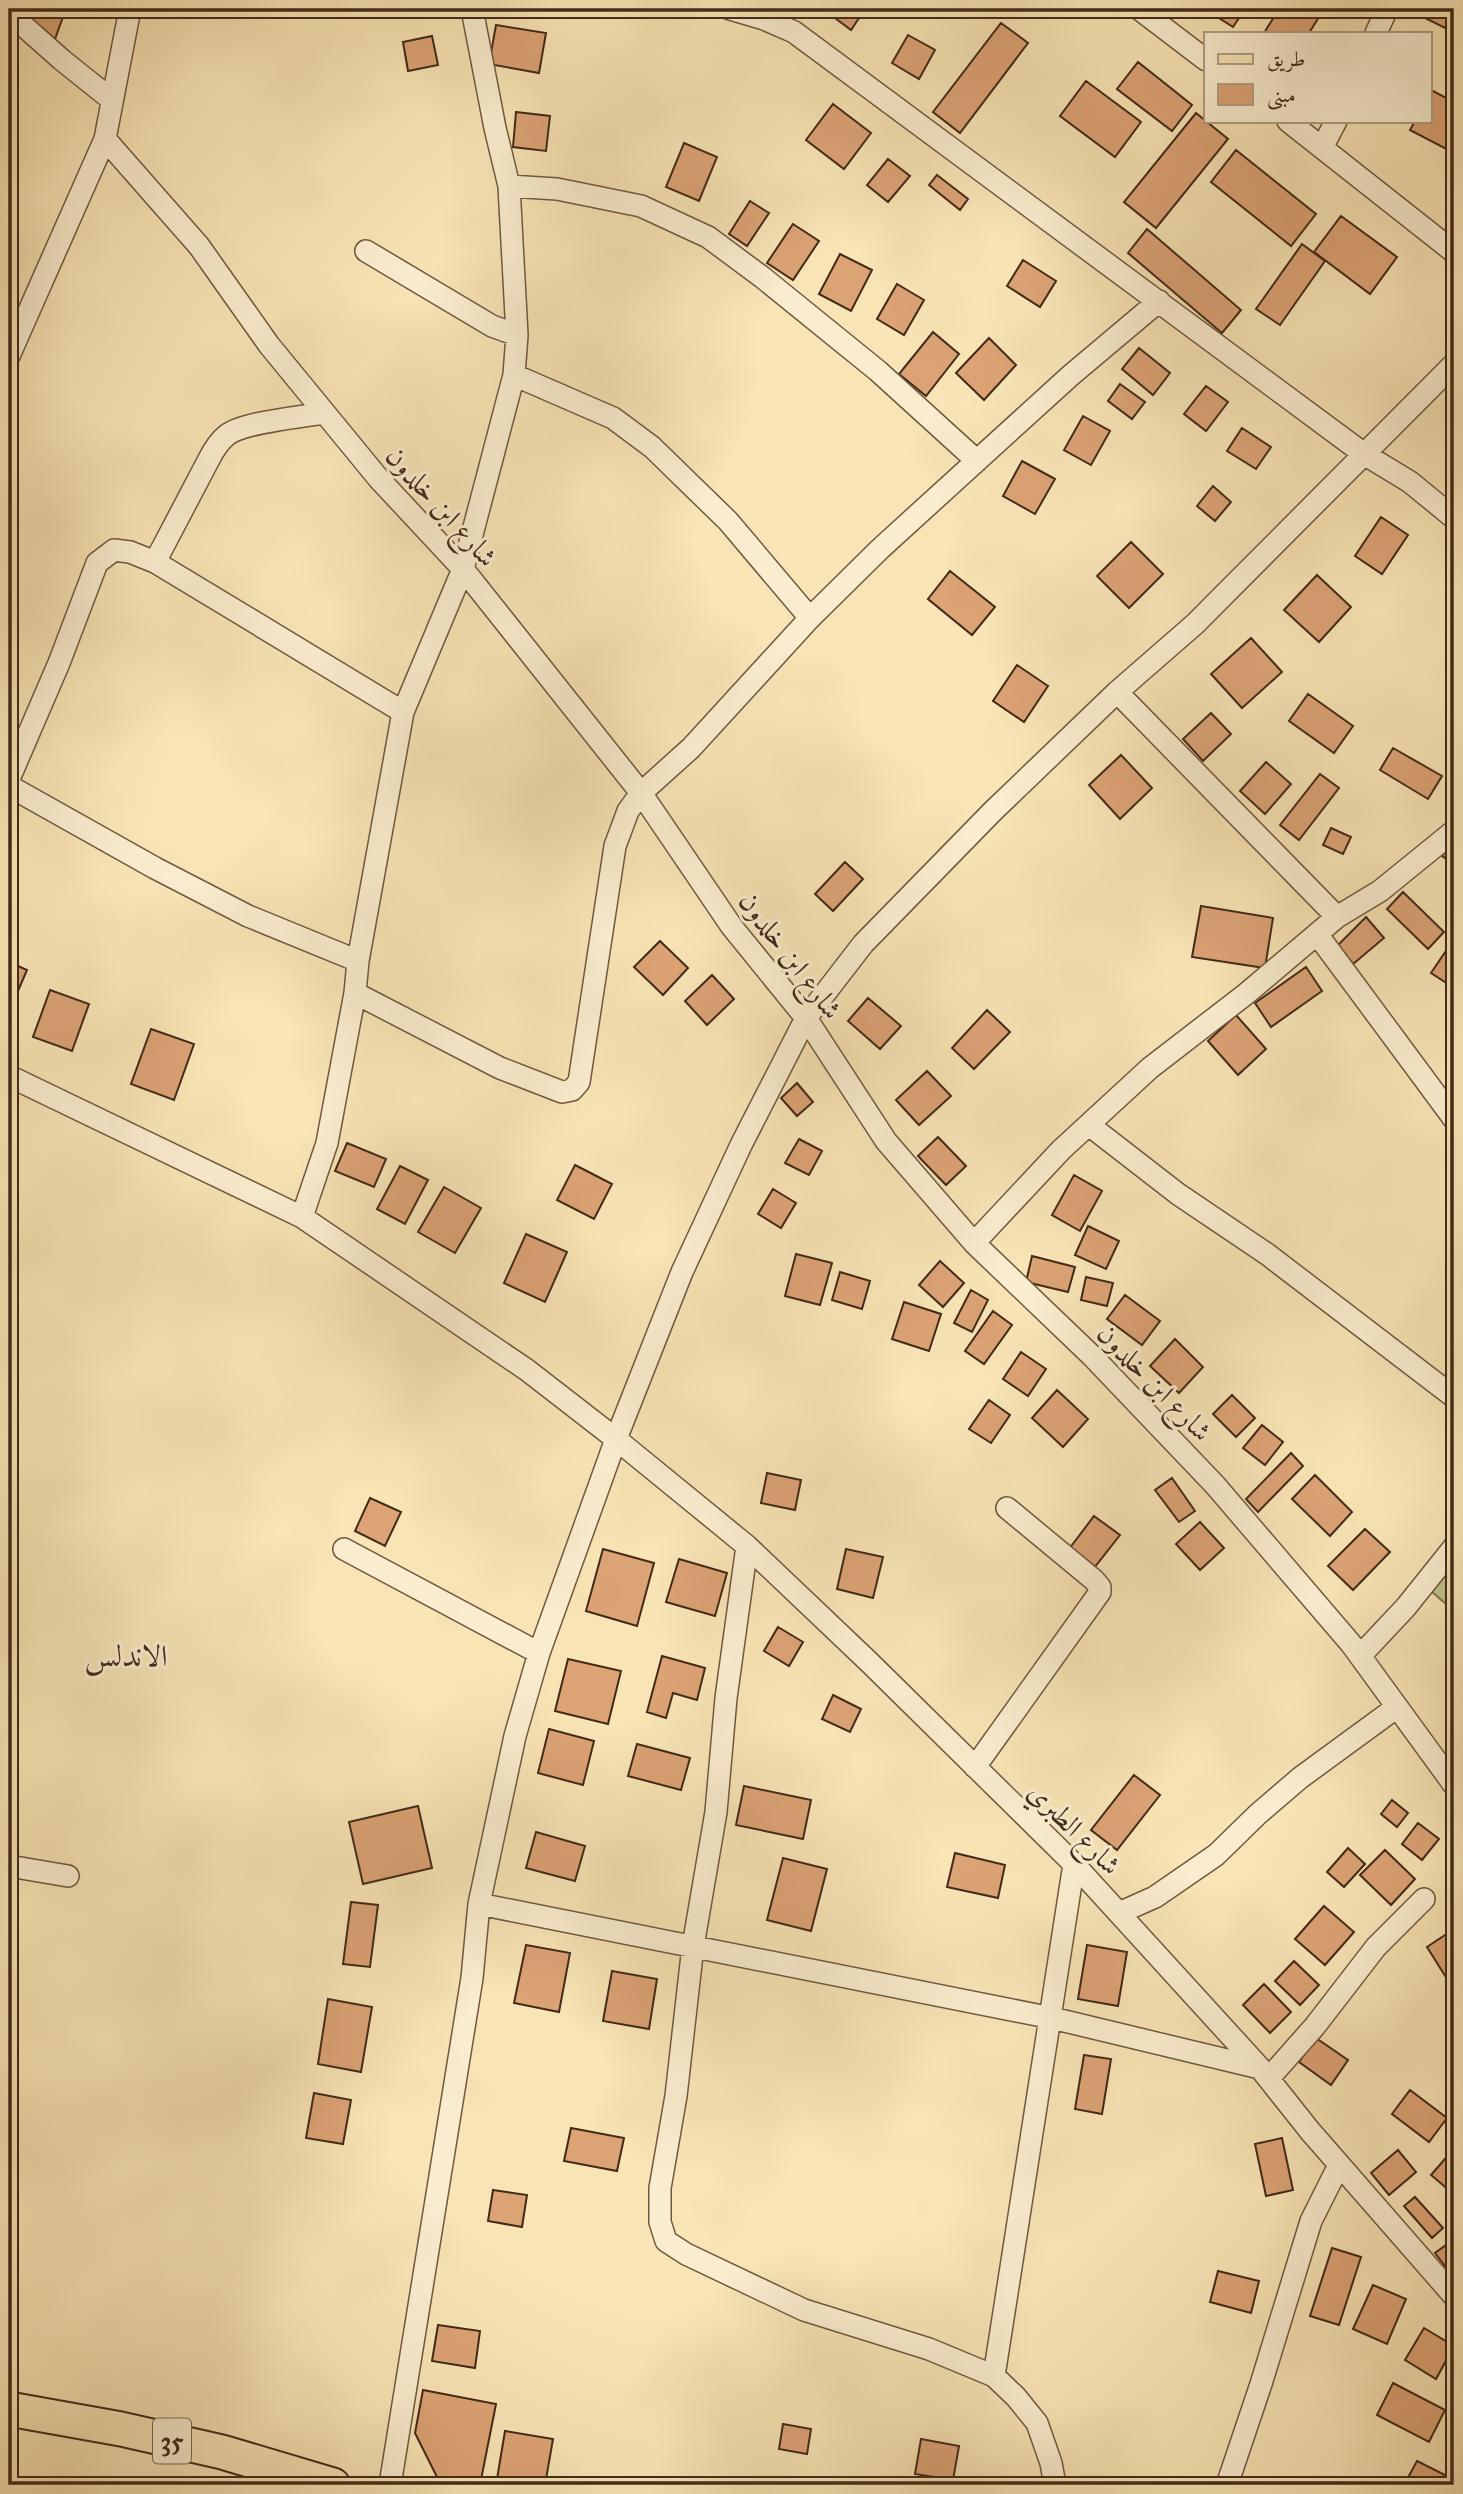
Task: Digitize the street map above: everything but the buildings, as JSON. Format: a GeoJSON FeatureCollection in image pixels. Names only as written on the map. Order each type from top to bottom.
{"type":"FeatureCollection","features":[{"type":"Feature","properties":{"kind":"main road","name":"35"},"geometry":{"type":"LineString","coordinates":[[9,2409],[121,2429],[222,2452],[314,2482]]}},
{"type":"Feature","properties":{"kind":"street"},"geometry":{"type":"LineString","coordinates":[[9,356],[105,139],[130,9]]}},
{"type":"Feature","properties":{"kind":"street"},"geometry":{"type":"LineString","coordinates":[[302,1217],[327,1143],[403,712],[463,569],[514,375],[517,335],[509,186],[472,9]]}},
{"type":"Feature","properties":{"kind":"street"},"geometry":{"type":"LineString","coordinates":[[730,9],[794,32],[1364,454],[1410,482],[1454,518]]}},
{"type":"Feature","properties":{"kind":"street"},"geometry":{"type":"LineString","coordinates":[[1139,9],[1204,59]]}},
{"type":"Feature","properties":{"kind":"street"},"geometry":{"type":"LineString","coordinates":[[1376,32],[1387,9]]}},
{"type":"Feature","properties":{"kind":"street"},"geometry":{"type":"LineString","coordinates":[[9,13],[111,100]]}},
{"type":"Feature","properties":{"kind":"street"},"geometry":{"type":"LineString","coordinates":[[1289,122],[1454,252]]}},
{"type":"Feature","properties":{"kind":"street"},"geometry":{"type":"LineString","coordinates":[[1323,146],[1335,122]]}},
{"type":"Feature","properties":{"kind":"street","name":"شارع ابن خلدون"},"geometry":{"type":"LineString","coordinates":[[105,139],[199,246],[269,345],[379,479],[463,569],[641,793],[732,927],[806,1018],[886,1141],[974,1243],[1093,1356],[1215,1485],[1360,1656],[1454,1785]]}},
{"type":"Feature","properties":{"kind":"street"},"geometry":{"type":"LineString","coordinates":[[509,186],[557,189],[641,206],[708,237],[762,277],[878,372],[977,461]]}},
{"type":"Feature","properties":{"kind":"street"},"geometry":{"type":"LineString","coordinates":[[366,251],[492,326],[517,335]]}},
{"type":"Feature","properties":{"kind":"street"},"geometry":{"type":"LineString","coordinates":[[355,993],[500,1068],[562,1092],[572,1090],[579,1082],[615,846],[625,818],[641,793],[691,748],[810,618],[881,548],[1070,376],[1159,301]]}},
{"type":"Feature","properties":{"kind":"street"},"geometry":{"type":"LineString","coordinates":[[390,2485],[472,1978],[479,1904],[515,1736],[539,1653],[616,1439],[682,1272],[741,1145],[806,1018],[863,944],[993,811],[1117,692],[1195,624],[1454,364]]}},
{"type":"Feature","properties":{"kind":"street"},"geometry":{"type":"LineString","coordinates":[[514,375],[613,418],[652,447],[687,478],[728,521],[810,618]]}},
{"type":"Feature","properties":{"kind":"street"},"geometry":{"type":"LineString","coordinates":[[155,562],[217,445],[226,436],[250,426],[324,413]]}},
{"type":"Feature","properties":{"kind":"street"},"geometry":{"type":"LineString","coordinates":[[9,779],[59,663],[97,563],[114,550],[130,552],[155,562],[403,712]]}},
{"type":"Feature","properties":{"kind":"street"},"geometry":{"type":"LineString","coordinates":[[1117,692],[1337,917]]}},
{"type":"Feature","properties":{"kind":"street"},"geometry":{"type":"LineString","coordinates":[[9,786],[155,868],[248,916],[358,961]]}},
{"type":"Feature","properties":{"kind":"street"},"geometry":{"type":"LineString","coordinates":[[974,1243],[1061,1150],[1150,1068],[1246,994],[1337,917],[1380,891],[1454,831]]}},
{"type":"Feature","properties":{"kind":"street"},"geometry":{"type":"LineString","coordinates":[[1317,934],[1454,1119]]}},
{"type":"Feature","properties":{"kind":"street","name":"شارع الطبري"},"geometry":{"type":"LineString","coordinates":[[9,1076],[302,1217],[527,1370],[747,1546],[1074,1864],[1264,2073],[1339,2165],[1454,2296]]}},
{"type":"Feature","properties":{"kind":"street"},"geometry":{"type":"LineString","coordinates":[[1089,1125],[1178,1194],[1267,1254],[1454,1397]]}},
{"type":"Feature","properties":{"kind":"street"},"geometry":{"type":"LineString","coordinates":[[975,1768],[1100,1592],[1100,1587],[1094,1580],[1007,1508]]}},
{"type":"Feature","properties":{"kind":"street"},"geometry":{"type":"LineString","coordinates":[[747,1546],[726,1698],[716,1812],[693,1946],[676,2096],[660,2188],[660,2221],[666,2241],[686,2254],[804,2310],[929,2349],[994,2376],[1037,2423],[1051,2463],[1055,2485]]}},
{"type":"Feature","properties":{"kind":"street"},"geometry":{"type":"LineString","coordinates":[[1360,1656],[1406,1607],[1454,1548]]}},
{"type":"Feature","properties":{"kind":"street"},"geometry":{"type":"LineString","coordinates":[[344,1549],[539,1653]]}},
{"type":"Feature","properties":{"kind":"street"},"geometry":{"type":"LineString","coordinates":[[1119,1913],[1155,1897],[1216,1855],[1300,1778],[1397,1707]]}},
{"type":"Feature","properties":{"kind":"street"},"geometry":{"type":"LineString","coordinates":[[994,2376],[1074,1864]]}},
{"type":"Feature","properties":{"kind":"street"},"geometry":{"type":"LineString","coordinates":[[9,1866],[68,1876]]}},
{"type":"Feature","properties":{"kind":"street"},"geometry":{"type":"LineString","coordinates":[[479,1904],[1052,2018],[1264,2073],[1315,2026],[1376,1947],[1424,1899]]}},
{"type":"Feature","properties":{"kind":"street"},"geometry":{"type":"LineString","coordinates":[[1227,2485],[1311,2221],[1339,2165]]}},
{"type":"Feature","properties":{"kind":"green space"},"geometry":{"type":"Polygon","coordinates":[[[1454,1552],[1454,1611],[1424,1585],[1454,1552]]]}},
{"type":"Feature","properties":{"kind":"district","name":"الاندلس"},"geometry":{"type":"Point","coordinates":[126,1656]}}]}
